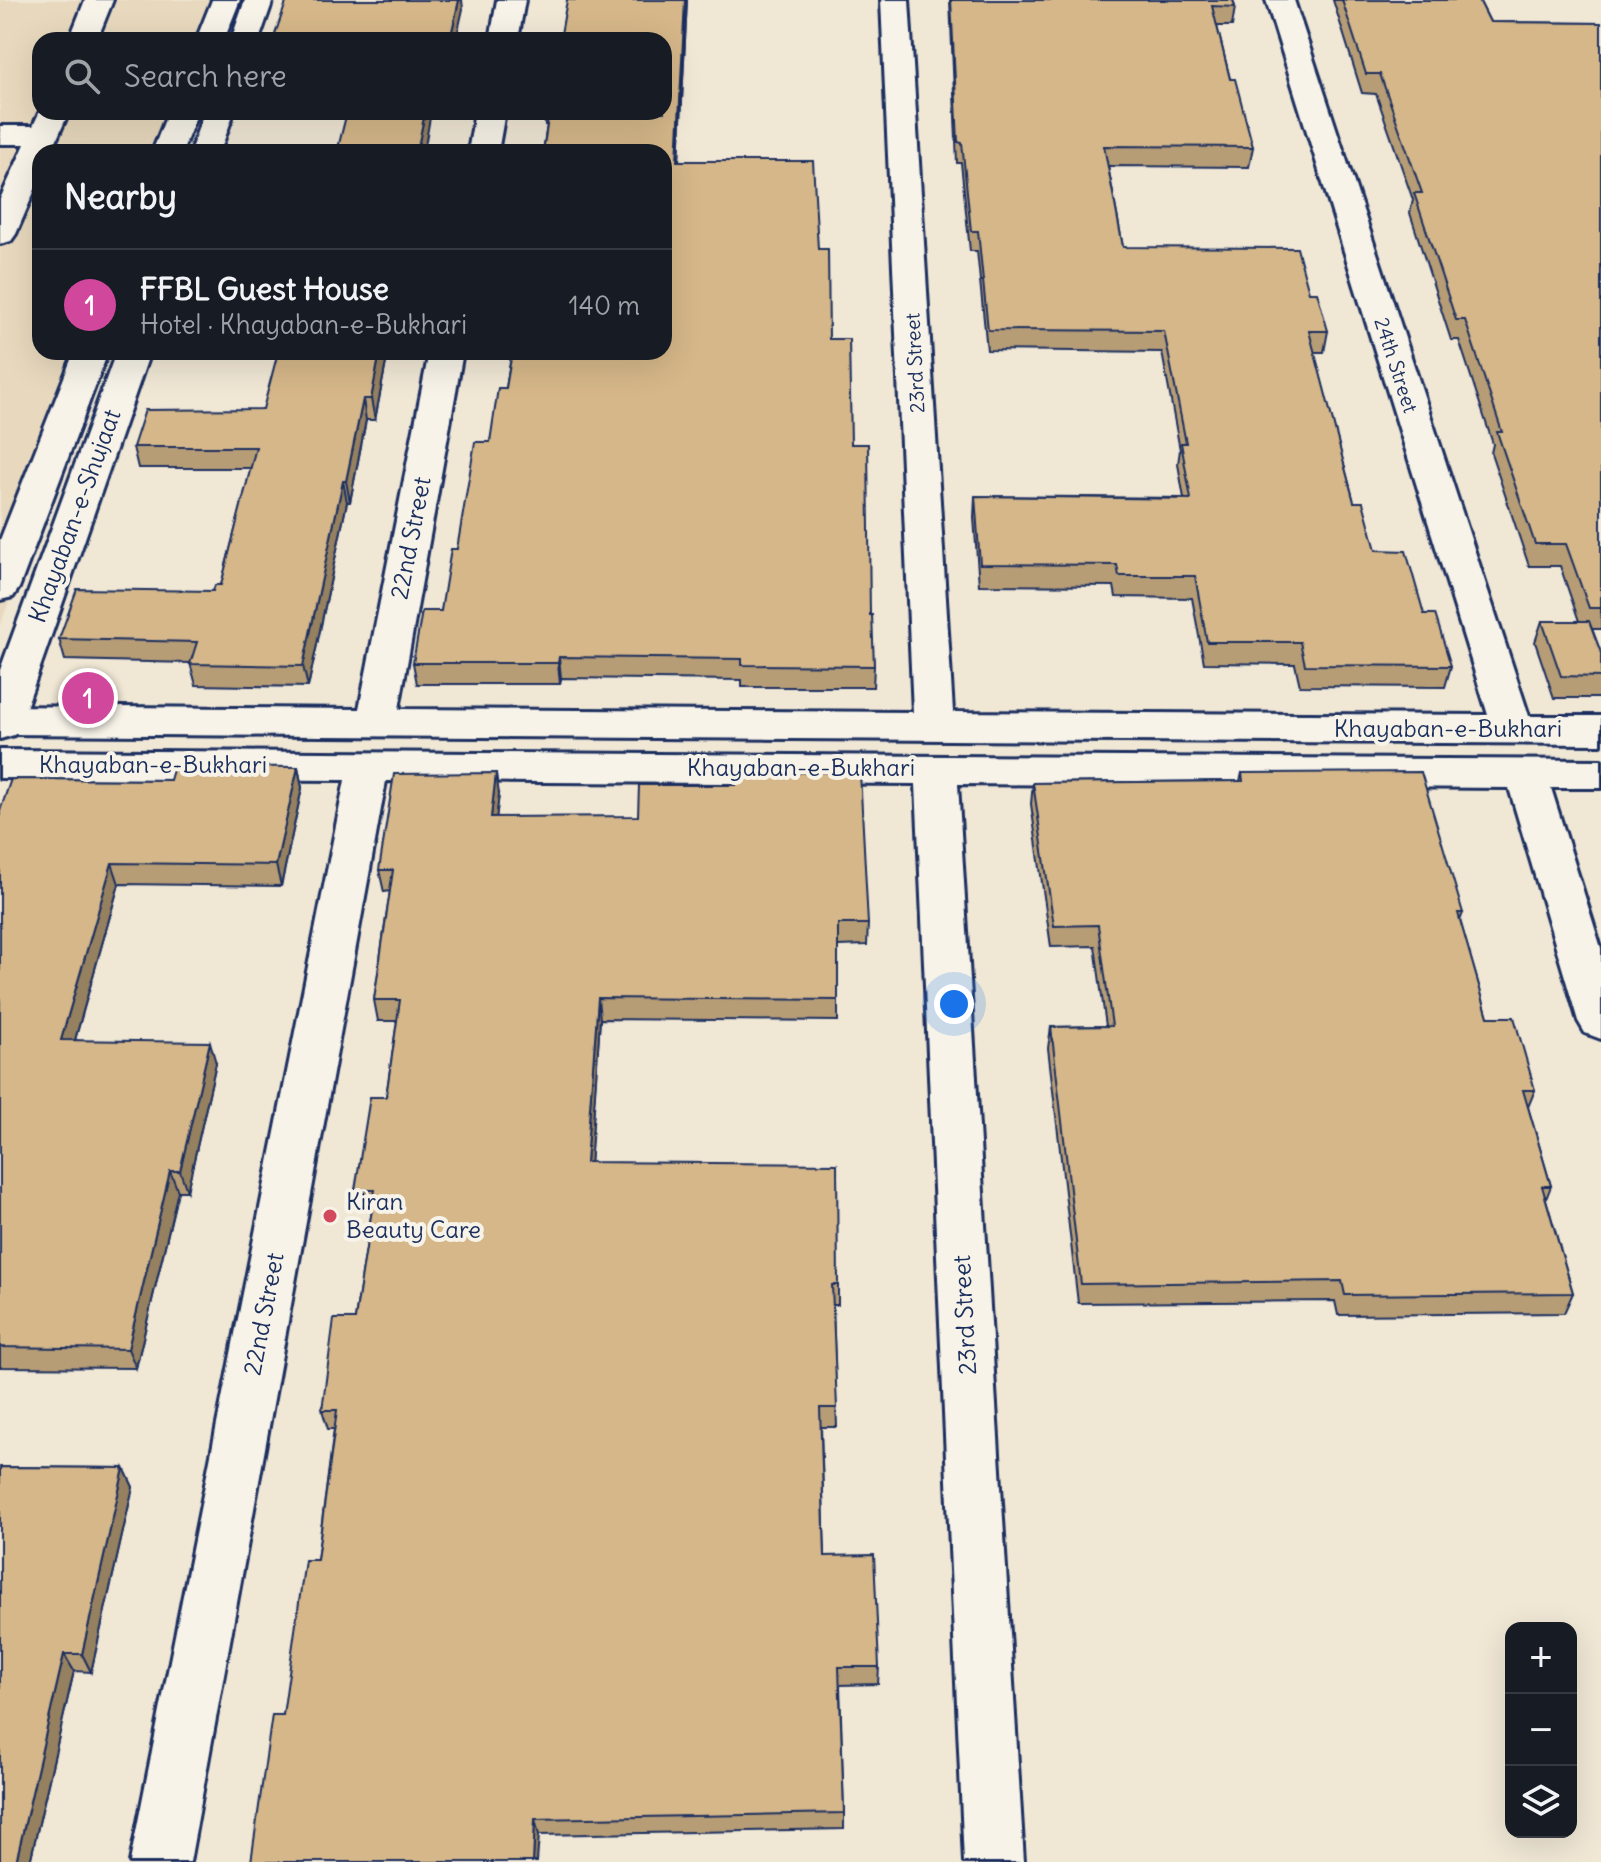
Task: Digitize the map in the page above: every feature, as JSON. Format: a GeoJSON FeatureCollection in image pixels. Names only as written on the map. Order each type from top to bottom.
{"type":"FeatureCollection","features":[{"type":"Feature","properties":{"kind":"street"},"geometry":{"type":"LineString","coordinates":[[86,32],[99,0]]}},
{"type":"Feature","properties":{"kind":"street"},"geometry":{"type":"LineString","coordinates":[[213,32],[226,0]]}},
{"type":"Feature","properties":{"kind":"street"},"geometry":{"type":"LineString","coordinates":[[248,32],[259,0]]}},
{"type":"Feature","properties":{"kind":"street"},"geometry":{"type":"LineString","coordinates":[[505,32],[511,0]]}},
{"type":"Feature","properties":{"kind":"street","name":"23rd Street"},"geometry":{"type":"LineString","coordinates":[[895,0],[994,1862]]}},
{"type":"Feature","properties":{"kind":"street","name":"24th Street"},"geometry":{"type":"LineString","coordinates":[[1280,0],[1513,730]]}},
{"type":"Feature","properties":{"kind":"street"},"geometry":{"type":"LineString","coordinates":[[170,144],[180,120]]}},
{"type":"Feature","properties":{"kind":"street"},"geometry":{"type":"LineString","coordinates":[[208,144],[216,120]]}},
{"type":"Feature","properties":{"kind":"street"},"geometry":{"type":"LineString","coordinates":[[484,144],[489,120]]}},
{"type":"Feature","properties":{"kind":"street"},"geometry":{"type":"LineString","coordinates":[[0,135],[49,124]]}},
{"type":"Feature","properties":{"kind":"street"},"geometry":{"type":"LineString","coordinates":[[40,144],[49,124]]}},
{"type":"Feature","properties":{"kind":"street"},"geometry":{"type":"LineString","coordinates":[[0,234],[32,162]]}},
{"type":"Feature","properties":{"kind":"street","name":"Khayaban-e-Shujaat"},"geometry":{"type":"LineString","coordinates":[[0,588],[88,360]]}},
{"type":"Feature","properties":{"kind":"street","name":"Khayaban-e-Shujaat"},"geometry":{"type":"LineString","coordinates":[[1,722],[130,360]]}},
{"type":"Feature","properties":{"kind":"street","name":"22nd Street"},"geometry":{"type":"LineString","coordinates":[[160,1862],[444,360]]}},
{"type":"Feature","properties":{"kind":"street","name":"Khayaban-e-Bukhari"},"geometry":{"type":"LineString","coordinates":[[1,722],[372,745]]}},
{"type":"Feature","properties":{"kind":"street","name":"Khayaban-e-Bukhari"},"geometry":{"type":"LineString","coordinates":[[0,764],[372,745],[935,748],[1601,730]]}},
{"type":"Feature","properties":{"kind":"street","name":"Khayaban-e-Bukhari"},"geometry":{"type":"LineString","coordinates":[[935,748],[1526,774],[1601,774]]}},
{"type":"Feature","properties":{"kind":"street"},"geometry":{"type":"LineString","coordinates":[[1526,774],[1601,1021]]}},
{"type":"Feature","properties":{"kind":"shaded area"},"geometry":{"type":"Polygon","coordinates":[[[0,0],[229,0],[217,32],[32,32],[32,120],[185,120],[176,144],[32,144],[32,360],[97,360],[0,626],[0,0]]]}},
{"type":"Feature","properties":{"kind":"building"},"geometry":{"type":"Polygon","coordinates":[[[287,0],[459,0],[452,32],[276,32],[287,0]]]}},
{"type":"Feature","properties":{"kind":"building"},"geometry":{"type":"Polygon","coordinates":[[[567,0],[685,0],[677,161],[813,161],[818,249],[828,249],[829,339],[849,339],[851,444],[868,444],[870,615],[874,666],[742,665],[742,659],[559,657],[558,663],[413,663],[422,611],[441,611],[451,549],[457,549],[475,442],[490,442],[498,388],[506,388],[511,360],[672,360],[672,144],[544,144],[548,120],[672,120],[672,32],[561,32],[567,0]]]}},
{"type":"Feature","properties":{"kind":"building"},"geometry":{"type":"Polygon","coordinates":[[[951,0],[1233,0],[1235,7],[1212,6],[1230,79],[1235,79],[1253,147],[1104,146],[1123,247],[1297,248],[1309,292],[1317,292],[1328,331],[1309,331],[1354,502],[1363,502],[1376,550],[1406,551],[1424,614],[1435,614],[1451,666],[1305,665],[1300,642],[1207,642],[1195,576],[1119,576],[1117,565],[980,564],[975,496],[1191,499],[1181,443],[1186,443],[1164,331],[988,330],[978,231],[971,231],[962,143],[958,142],[951,0]]]}},
{"type":"Feature","properties":{"kind":"building"},"geometry":{"type":"Polygon","coordinates":[[[1342,0],[1479,0],[1490,22],[1601,23],[1601,608],[1589,608],[1566,544],[1535,544],[1497,432],[1502,432],[1465,320],[1456,320],[1414,193],[1422,193],[1380,74],[1366,74],[1342,0]]]}},
{"type":"Feature","properties":{"kind":"building"},"geometry":{"type":"Polygon","coordinates":[[[345,120],[423,120],[419,144],[339,144],[345,120]]]}},
{"type":"Feature","properties":{"kind":"building"},"geometry":{"type":"Polygon","coordinates":[[[276,360],[378,360],[371,399],[363,399],[303,666],[190,664],[197,642],[59,639],[77,589],[213,591],[215,585],[221,585],[256,447],[133,447],[145,410],[263,409],[276,360]]]}},
{"type":"Feature","properties":{"kind":"building"},"geometry":{"type":"Polygon","coordinates":[[[1542,621],[1589,621],[1601,653],[1601,677],[1561,676],[1542,621]]]}},
{"type":"Feature","properties":{"kind":"building"},"geometry":{"type":"Polygon","coordinates":[[[174,766],[298,767],[276,865],[112,863],[61,1040],[210,1042],[180,1171],[170,1171],[128,1349],[0,1347],[0,811],[11,779],[170,780],[174,766]]]}},
{"type":"Feature","properties":{"kind":"building"},"geometry":{"type":"Polygon","coordinates":[[[860,772],[868,924],[838,924],[838,1000],[598,998],[586,1162],[837,1164],[838,1285],[832,1285],[837,1408],[820,1408],[825,1556],[874,1555],[879,1667],[839,1667],[844,1813],[535,1819],[533,1862],[251,1862],[272,1715],[283,1715],[305,1560],[317,1560],[337,1410],[322,1410],[334,1319],[355,1319],[375,1190],[355,1190],[370,1097],[386,1097],[400,1000],[374,1000],[393,870],[379,870],[394,774],[496,773],[491,817],[638,816],[639,785],[736,785],[736,773],[860,772]]]}},
{"type":"Feature","properties":{"kind":"building"},"geometry":{"type":"Polygon","coordinates":[[[1421,772],[1463,913],[1458,913],[1488,1017],[1514,1017],[1535,1090],[1523,1090],[1551,1186],[1542,1186],[1573,1293],[1345,1295],[1342,1281],[1081,1284],[1051,1027],[1112,1026],[1098,925],[1054,926],[1033,783],[1243,781],[1242,773],[1421,772]]]}},
{"type":"Feature","properties":{"kind":"building"},"geometry":{"type":"Polygon","coordinates":[[[0,1467],[124,1468],[82,1654],[64,1654],[16,1862],[0,1862],[0,1467]]]}},
{"type":"Feature","properties":{"kind":"place","name":"FFBL Guest House"},"geometry":{"type":"Point","coordinates":[88,698]}},
{"type":"Feature","properties":{"kind":"place","name":"Kiran Beauty Care"},"geometry":{"type":"Point","coordinates":[330,1216]}}]}
